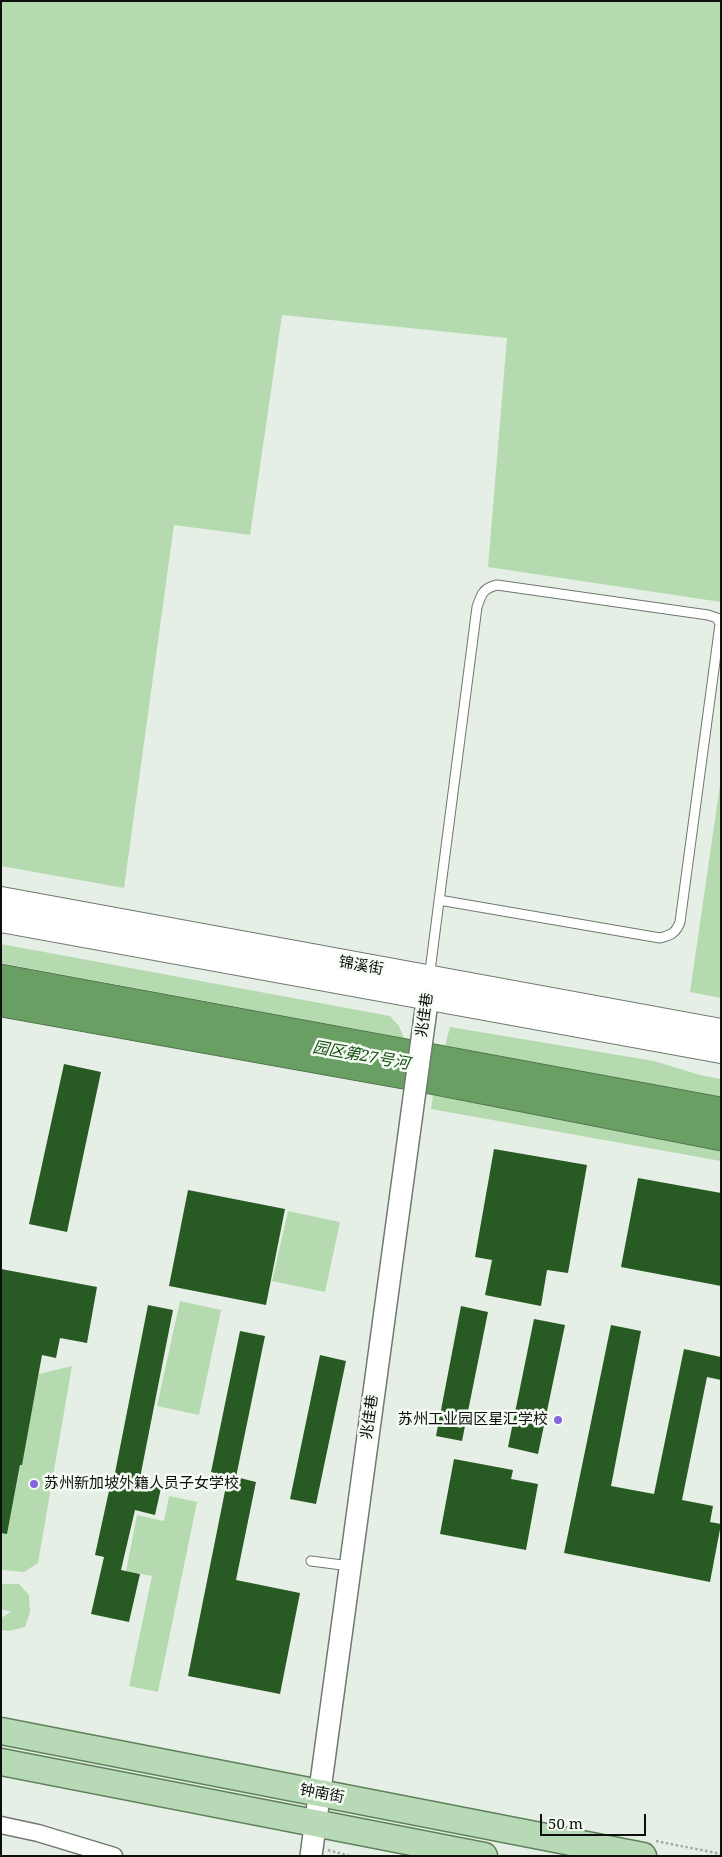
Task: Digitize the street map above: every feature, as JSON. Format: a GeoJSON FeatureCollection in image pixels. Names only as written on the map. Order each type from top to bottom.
{"type":"FeatureCollection","features":[{"type":"Feature","properties":{"kind":"main road","name":"锦溪街"},"geometry":{"type":"LineString","coordinates":[[1,899],[721,1051]]}},
{"type":"Feature","properties":{"kind":"main road","name":"锦溪街"},"geometry":{"type":"LineString","coordinates":[[1,920],[429,988],[721,1031]]}},
{"type":"Feature","properties":{"kind":"main road","name":"钟南街"},"geometry":{"type":"LineString","coordinates":[[1,1731],[643,1856]]}},
{"type":"Feature","properties":{"kind":"main road","name":"钟南街"},"geometry":{"type":"LineString","coordinates":[[1,1762],[484,1856]]}},
{"type":"Feature","properties":{"kind":"street","name":"兆佳巷"},"geometry":{"type":"LineString","coordinates":[[311,1856],[429,988]]}},
{"type":"Feature","properties":{"kind":"street"},"geometry":{"type":"LineString","coordinates":[[1,1825],[38,1833],[114,1856]]}},
{"type":"Feature","properties":{"kind":"lane"},"geometry":{"type":"LineString","coordinates":[[429,988],[439,900],[477,607],[482,593],[488,587],[496,585],[708,614],[717,618],[720,624],[680,922],[677,930],[671,935],[660,938],[439,900]]}},
{"type":"Feature","properties":{"kind":"lane"},"geometry":{"type":"LineString","coordinates":[[311,1561],[350,1566]]}},
{"type":"Feature","properties":{"kind":"shaded area"},"geometry":{"type":"Polygon","coordinates":[[[1,1],[721,1],[721,602],[488,567],[507,338],[282,315],[250,535],[174,525],[124,888],[1,866],[1,1]]]}},
{"type":"Feature","properties":{"kind":"shaded area"},"geometry":{"type":"Polygon","coordinates":[[[721,778],[721,998],[690,992],[721,778]]]}},
{"type":"Feature","properties":{"kind":"shaded area"},"geometry":{"type":"Polygon","coordinates":[[[1,944],[390,1016],[399,1026],[404,1038],[1,963],[1,944]]]}},
{"type":"Feature","properties":{"kind":"shaded area"},"geometry":{"type":"Polygon","coordinates":[[[450,1027],[654,1061],[700,1075],[721,1079],[721,1097],[445,1046],[450,1027]]]}},
{"type":"Feature","properties":{"kind":"shaded area"},"geometry":{"type":"Polygon","coordinates":[[[433,1095],[721,1151],[721,1161],[431,1109],[433,1095]]]}},
{"type":"Feature","properties":{"kind":"shaded area"},"geometry":{"type":"Polygon","coordinates":[[[288,1211],[340,1222],[325,1292],[272,1281],[288,1211]]]}},
{"type":"Feature","properties":{"kind":"shaded area"},"geometry":{"type":"Polygon","coordinates":[[[180,1301],[221,1310],[199,1415],[157,1406],[180,1301]]]}},
{"type":"Feature","properties":{"kind":"shaded area"},"geometry":{"type":"Polygon","coordinates":[[[72,1366],[38,1563],[24,1572],[1,1570],[2,1532],[7,1532],[39,1374],[72,1366]]]}},
{"type":"Feature","properties":{"kind":"shaded area"},"geometry":{"type":"Polygon","coordinates":[[[169,1496],[197,1502],[158,1692],[129,1686],[152,1576],[126,1571],[137,1515],[164,1521],[169,1496]]]}},
{"type":"Feature","properties":{"kind":"shaded area"},"geometry":{"type":"Polygon","coordinates":[[[1,1584],[19,1584],[29,1595],[30,1612],[25,1627],[9,1631],[1,1630],[1,1618],[11,1612],[1,1609],[1,1584]]]}},
{"type":"Feature","properties":{"kind":"water","name":"园区第27号河"},"geometry":{"type":"Polygon","coordinates":[[[1,964],[721,1097],[721,1151],[414,1091],[1,1017],[1,964]]]}},
{"type":"Feature","properties":{"kind":"building"},"geometry":{"type":"Polygon","coordinates":[[[64,1064],[101,1072],[67,1232],[29,1224],[64,1064]]]}},
{"type":"Feature","properties":{"kind":"building"},"geometry":{"type":"Polygon","coordinates":[[[494,1149],[587,1165],[568,1273],[547,1270],[541,1306],[485,1295],[492,1260],[475,1257],[494,1149]]]}},
{"type":"Feature","properties":{"kind":"building"},"geometry":{"type":"Polygon","coordinates":[[[638,1178],[721,1193],[721,1286],[621,1267],[638,1178]]]}},
{"type":"Feature","properties":{"kind":"building"},"geometry":{"type":"Polygon","coordinates":[[[188,1190],[285,1209],[266,1305],[169,1286],[188,1190]]]}},
{"type":"Feature","properties":{"kind":"building"},"geometry":{"type":"Polygon","coordinates":[[[1,1269],[97,1287],[87,1343],[60,1338],[56,1358],[42,1355],[7,1534],[1,1533],[1,1269]]]}},
{"type":"Feature","properties":{"kind":"building"},"geometry":{"type":"Polygon","coordinates":[[[148,1305],[173,1310],[139,1483],[161,1488],[155,1515],[135,1510],[121,1570],[140,1574],[129,1622],[91,1614],[104,1557],[95,1555],[112,1477],[114,1478],[148,1305]]]}},
{"type":"Feature","properties":{"kind":"building"},"geometry":{"type":"Polygon","coordinates":[[[461,1306],[488,1312],[462,1441],[436,1436],[461,1306]]]}},
{"type":"Feature","properties":{"kind":"building"},"geometry":{"type":"Polygon","coordinates":[[[534,1319],[565,1325],[538,1454],[508,1447],[534,1319]]]}},
{"type":"Feature","properties":{"kind":"building"},"geometry":{"type":"Polygon","coordinates":[[[611,1325],[641,1331],[611,1486],[654,1494],[684,1349],[721,1357],[721,1380],[707,1377],[682,1500],[713,1506],[710,1522],[721,1524],[710,1582],[564,1553],[611,1325]]]}},
{"type":"Feature","properties":{"kind":"building"},"geometry":{"type":"Polygon","coordinates":[[[240,1331],[265,1336],[236,1477],[256,1482],[236,1580],[300,1593],[280,1694],[188,1676],[228,1476],[211,1472],[240,1331]]]}},
{"type":"Feature","properties":{"kind":"building"},"geometry":{"type":"Polygon","coordinates":[[[320,1355],[346,1361],[316,1504],[290,1499],[320,1355]]]}},
{"type":"Feature","properties":{"kind":"building"},"geometry":{"type":"Polygon","coordinates":[[[454,1459],[513,1470],[511,1479],[538,1484],[526,1550],[440,1534],[454,1459]]]}},
{"type":"Feature","properties":{"kind":"place","name":"苏州工业园区星汇学校"},"geometry":{"type":"Point","coordinates":[558,1420]}},
{"type":"Feature","properties":{"kind":"place","name":"苏州新加坡外籍人员子女学校"},"geometry":{"type":"Point","coordinates":[34,1484]}}]}
